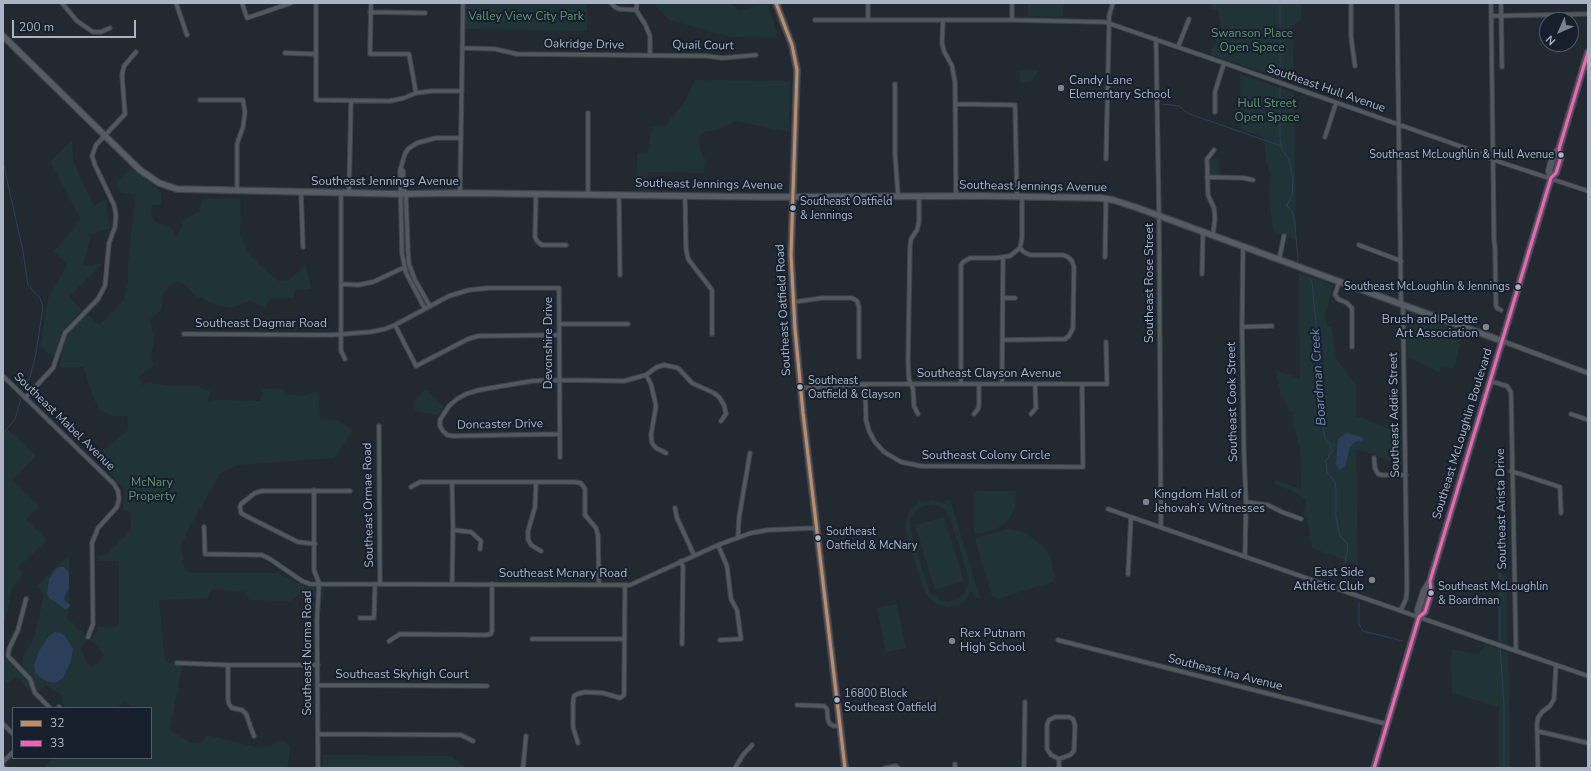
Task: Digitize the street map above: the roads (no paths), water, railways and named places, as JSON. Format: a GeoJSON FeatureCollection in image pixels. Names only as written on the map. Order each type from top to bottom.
{"type":"FeatureCollection","features":[{"type":"Feature","properties":{"kind":"main road","name":"Southeast Oatfield Road"},"geometry":{"type":"LineString","coordinates":[[776,3],[793,50],[797,70],[791,255],[794,302],[800,388],[845,768]]}},
{"type":"Feature","properties":{"kind":"main road","name":"Southeast Jennings Avenue"},"geometry":{"type":"LineString","coordinates":[[3,36],[145,174],[163,185],[177,190],[403,194],[460,193],[793,197],[1020,196],[1086,197],[1106,199],[1126,204],[1502,341]]}},
{"type":"Feature","properties":{"kind":"main road","name":"Southeast McLoughlin Boulevard"},"geometry":{"type":"LineString","coordinates":[[1374,768],[1420,617],[1418,610],[1424,591],[1430,582],[1550,178],[1556,173],[1561,158],[1559,149],[1588,52]]}},
{"type":"Feature","properties":{"kind":"street"},"geometry":{"type":"LineString","coordinates":[[62,3],[77,21],[93,32],[101,32],[110,28]]}},
{"type":"Feature","properties":{"kind":"street"},"geometry":{"type":"LineString","coordinates":[[176,3],[187,35]]}},
{"type":"Feature","properties":{"kind":"street"},"geometry":{"type":"LineString","coordinates":[[242,3],[247,18],[291,3]]}},
{"type":"Feature","properties":{"kind":"street"},"geometry":{"type":"LineString","coordinates":[[316,3],[316,100],[390,100],[404,98],[416,93],[432,91],[462,91]]}},
{"type":"Feature","properties":{"kind":"street"},"geometry":{"type":"LineString","coordinates":[[371,3],[370,54],[409,54],[416,93]]}},
{"type":"Feature","properties":{"kind":"street"},"geometry":{"type":"LineString","coordinates":[[460,193],[463,3]]}},
{"type":"Feature","properties":{"kind":"street"},"geometry":{"type":"LineString","coordinates":[[611,3],[615,8],[636,10]]}},
{"type":"Feature","properties":{"kind":"street"},"geometry":{"type":"LineString","coordinates":[[637,3],[636,10],[645,24],[650,36],[650,56]]}},
{"type":"Feature","properties":{"kind":"street"},"geometry":{"type":"LineString","coordinates":[[868,3],[868,20]]}},
{"type":"Feature","properties":{"kind":"street"},"geometry":{"type":"LineString","coordinates":[[1012,3],[1012,20]]}},
{"type":"Feature","properties":{"kind":"street"},"geometry":{"type":"LineString","coordinates":[[1106,159],[1109,23],[1113,3]]}},
{"type":"Feature","properties":{"kind":"street"},"geometry":{"type":"LineString","coordinates":[[1351,3],[1351,36],[1355,66]]}},
{"type":"Feature","properties":{"kind":"street","name":"Southeast Addie Street"},"geometry":{"type":"LineString","coordinates":[[1397,3],[1407,596],[1401,610]]}},
{"type":"Feature","properties":{"kind":"street"},"geometry":{"type":"LineString","coordinates":[[1490,3],[1496,306],[1501,310]]}},
{"type":"Feature","properties":{"kind":"street"},"geometry":{"type":"LineString","coordinates":[[1501,3],[1502,67]]}},
{"type":"Feature","properties":{"kind":"street"},"geometry":{"type":"LineString","coordinates":[[370,12],[425,13]]}},
{"type":"Feature","properties":{"kind":"street"},"geometry":{"type":"LineString","coordinates":[[1491,16],[1588,14]]}},
{"type":"Feature","properties":{"kind":"street"},"geometry":{"type":"LineString","coordinates":[[1178,47],[1189,19]]}},
{"type":"Feature","properties":{"kind":"street","name":"Southeast Hull Avenue"},"geometry":{"type":"LineString","coordinates":[[815,20],[1012,20],[1109,23],[1492,159],[1588,191]]}},
{"type":"Feature","properties":{"kind":"street"},"geometry":{"type":"LineString","coordinates":[[943,20],[942,43],[954,73],[956,104],[956,196]]}},
{"type":"Feature","properties":{"kind":"street","name":"Southeast Rose Street"},"geometry":{"type":"LineString","coordinates":[[1156,39],[1161,527]]}},
{"type":"Feature","properties":{"kind":"street","name":"Oakridge Drive"},"geometry":{"type":"LineString","coordinates":[[462,48],[495,48],[517,54],[650,56]]}},
{"type":"Feature","properties":{"kind":"street"},"geometry":{"type":"LineString","coordinates":[[25,398],[53,368],[65,333],[98,299],[105,286],[109,243],[115,227],[116,215],[114,205],[94,165],[92,156],[96,145],[125,114],[122,75],[124,66],[136,52]]}},
{"type":"Feature","properties":{"kind":"street"},"geometry":{"type":"LineString","coordinates":[[285,52],[315,54]]}},
{"type":"Feature","properties":{"kind":"street","name":"Quail Court"},"geometry":{"type":"LineString","coordinates":[[650,56],[706,56],[723,58],[756,55]]}},
{"type":"Feature","properties":{"kind":"street"},"geometry":{"type":"LineString","coordinates":[[1215,112],[1215,92],[1224,63]]}},
{"type":"Feature","properties":{"kind":"street"},"geometry":{"type":"LineString","coordinates":[[895,84],[895,153],[898,196]]}},
{"type":"Feature","properties":{"kind":"street"},"geometry":{"type":"LineString","coordinates":[[200,100],[243,100],[245,112],[243,127],[237,144],[237,191]]}},
{"type":"Feature","properties":{"kind":"street"},"geometry":{"type":"LineString","coordinates":[[349,193],[351,101]]}},
{"type":"Feature","properties":{"kind":"street"},"geometry":{"type":"LineString","coordinates":[[1325,137],[1336,103]]}},
{"type":"Feature","properties":{"kind":"street"},"geometry":{"type":"LineString","coordinates":[[956,104],[1015,105],[1022,238],[1020,248],[1014,254],[1003,258],[970,258],[961,265],[961,384]]}},
{"type":"Feature","properties":{"kind":"street"},"geometry":{"type":"LineString","coordinates":[[588,112],[588,195]]}},
{"type":"Feature","properties":{"kind":"street"},"geometry":{"type":"LineString","coordinates":[[424,309],[404,267],[402,254],[403,171],[401,168],[405,154],[412,145],[436,138],[461,138]]}},
{"type":"Feature","properties":{"kind":"street"},"geometry":{"type":"LineString","coordinates":[[1212,235],[1214,213],[1208,195],[1207,159],[1214,150]]}},
{"type":"Feature","properties":{"kind":"street"},"geometry":{"type":"LineString","coordinates":[[1207,177],[1244,178],[1253,180]]}},
{"type":"Feature","properties":{"kind":"street"},"geometry":{"type":"LineString","coordinates":[[301,192],[303,247]]}},
{"type":"Feature","properties":{"kind":"street","name":"Southeast Dagmar Road"},"geometry":{"type":"LineString","coordinates":[[184,334],[331,335],[340,333],[340,192]]}},
{"type":"Feature","properties":{"kind":"street"},"geometry":{"type":"LineString","coordinates":[[403,194],[409,264],[415,280],[430,306]]}},
{"type":"Feature","properties":{"kind":"street"},"geometry":{"type":"LineString","coordinates":[[536,194],[535,237],[537,241],[542,245],[566,245]]}},
{"type":"Feature","properties":{"kind":"street"},"geometry":{"type":"LineString","coordinates":[[619,195],[620,275]]}},
{"type":"Feature","properties":{"kind":"street"},"geometry":{"type":"LineString","coordinates":[[685,196],[686,248],[688,259],[712,290],[712,334]]}},
{"type":"Feature","properties":{"kind":"street"},"geometry":{"type":"LineString","coordinates":[[918,414],[914,406],[913,389],[909,379],[908,361],[910,247],[911,239],[917,230],[919,196]]}},
{"type":"Feature","properties":{"kind":"street"},"geometry":{"type":"LineString","coordinates":[[1105,257],[1106,199]]}},
{"type":"Feature","properties":{"kind":"street"},"geometry":{"type":"LineString","coordinates":[[1202,232],[1202,274]]}},
{"type":"Feature","properties":{"kind":"street"},"geometry":{"type":"LineString","coordinates":[[1279,260],[1284,236]]}},
{"type":"Feature","properties":{"kind":"street"},"geometry":{"type":"LineString","coordinates":[[1359,246],[1401,261]]}},
{"type":"Feature","properties":{"kind":"street","name":"Southeast Cook Street"},"geometry":{"type":"LineString","coordinates":[[1243,247],[1242,327],[1246,502],[1245,556]]}},
{"type":"Feature","properties":{"kind":"street"},"geometry":{"type":"LineString","coordinates":[[1003,340],[1065,339],[1072,332],[1073,328],[1074,267],[1072,261],[1063,255],[1030,255],[1020,248]]}},
{"type":"Feature","properties":{"kind":"street"},"geometry":{"type":"LineString","coordinates":[[1002,384],[1003,258]]}},
{"type":"Feature","properties":{"kind":"street"},"geometry":{"type":"LineString","coordinates":[[341,284],[358,285],[373,282],[409,264]]}},
{"type":"Feature","properties":{"kind":"street"},"geometry":{"type":"LineString","coordinates":[[1339,282],[1335,295],[1338,299],[1347,303],[1352,308],[1352,347]]}},
{"type":"Feature","properties":{"kind":"street","name":"Devonshire Drive"},"geometry":{"type":"LineString","coordinates":[[340,333],[370,332],[385,329],[449,296],[475,289],[559,288],[560,457]]}},
{"type":"Feature","properties":{"kind":"street"},"geometry":{"type":"LineString","coordinates":[[794,302],[822,298],[849,298],[857,301],[859,307],[859,357]]}},
{"type":"Feature","properties":{"kind":"street"},"geometry":{"type":"LineString","coordinates":[[1003,298],[1015,298]]}},
{"type":"Feature","properties":{"kind":"street"},"geometry":{"type":"LineString","coordinates":[[559,324],[628,324]]}},
{"type":"Feature","properties":{"kind":"street"},"geometry":{"type":"LineString","coordinates":[[395,325],[416,366],[468,339],[478,336],[559,335]]}},
{"type":"Feature","properties":{"kind":"street"},"geometry":{"type":"LineString","coordinates":[[1242,327],[1272,326]]}},
{"type":"Feature","properties":{"kind":"street"},"geometry":{"type":"LineString","coordinates":[[340,333],[341,351],[344,359]]}},
{"type":"Feature","properties":{"kind":"street","name":"Southeast Jennings Avenue"},"geometry":{"type":"LineString","coordinates":[[1502,341],[1588,373]]}},
{"type":"Feature","properties":{"kind":"street","name":"Southeast Clayson Avenue"},"geometry":{"type":"LineString","coordinates":[[800,388],[865,384],[1107,384],[1106,342]]}},
{"type":"Feature","properties":{"kind":"street"},"geometry":{"type":"LineString","coordinates":[[559,380],[624,381],[646,375],[664,365],[678,368],[692,383],[714,393],[719,398],[724,405],[726,414],[721,421]]}},
{"type":"Feature","properties":{"kind":"street"},"geometry":{"type":"LineString","coordinates":[[646,375],[651,384],[656,406],[651,435],[652,443],[656,448],[666,453]]}},
{"type":"Feature","properties":{"kind":"street","name":"Southeast Mabel Avenue"},"geometry":{"type":"LineString","coordinates":[[3,376],[114,484],[118,491],[119,499],[117,507],[98,528],[92,543],[93,624],[88,637]]}},
{"type":"Feature","properties":{"kind":"street","name":"Doncaster Drive"},"geometry":{"type":"LineString","coordinates":[[559,380],[515,384],[466,394],[449,406],[440,420],[440,426],[442,431],[447,435],[453,436],[560,434]]}},
{"type":"Feature","properties":{"kind":"street","name":"Southeast Arista Drive"},"geometry":{"type":"LineString","coordinates":[[1490,380],[1505,385],[1510,390],[1516,651]]}},
{"type":"Feature","properties":{"kind":"street","name":"Southeast Colony Circle"},"geometry":{"type":"LineString","coordinates":[[865,384],[866,420],[869,431],[875,442],[884,452],[901,462],[921,466],[1083,467],[1082,384]]}},
{"type":"Feature","properties":{"kind":"street"},"geometry":{"type":"LineString","coordinates":[[974,414],[979,405],[979,384]]}},
{"type":"Feature","properties":{"kind":"street"},"geometry":{"type":"LineString","coordinates":[[1031,414],[1036,408],[1035,384]]}},
{"type":"Feature","properties":{"kind":"street"},"geometry":{"type":"LineString","coordinates":[[1571,414],[1588,420]]}},
{"type":"Feature","properties":{"kind":"street","name":"Southeast Ormae Road"},"geometry":{"type":"LineString","coordinates":[[379,426],[380,584]]}},
{"type":"Feature","properties":{"kind":"street"},"geometry":{"type":"LineString","coordinates":[[738,537],[739,518],[750,453]]}},
{"type":"Feature","properties":{"kind":"street"},"geometry":{"type":"LineString","coordinates":[[1374,458],[1375,468],[1378,474],[1406,474]]}},
{"type":"Feature","properties":{"kind":"street"},"geometry":{"type":"LineString","coordinates":[[1511,471],[1560,487],[1561,512]]}},
{"type":"Feature","properties":{"kind":"street"},"geometry":{"type":"LineString","coordinates":[[411,487],[420,482],[581,483],[585,489],[585,515],[596,528],[598,535],[599,584]]}},
{"type":"Feature","properties":{"kind":"street"},"geometry":{"type":"LineString","coordinates":[[452,482],[452,584]]}},
{"type":"Feature","properties":{"kind":"street"},"geometry":{"type":"LineString","coordinates":[[536,482],[535,507],[528,530],[528,539],[531,545],[541,551]]}},
{"type":"Feature","properties":{"kind":"street","name":"Southeast Norma Road"},"geometry":{"type":"LineString","coordinates":[[314,490],[314,570],[319,583],[318,768]]}},
{"type":"Feature","properties":{"kind":"street"},"geometry":{"type":"LineString","coordinates":[[315,544],[298,542],[241,513],[241,504],[255,493],[262,491],[350,491]]}},
{"type":"Feature","properties":{"kind":"street"},"geometry":{"type":"LineString","coordinates":[[1246,502],[1268,505],[1301,519]]}},
{"type":"Feature","properties":{"kind":"street"},"geometry":{"type":"LineString","coordinates":[[675,508],[677,518],[694,555]]}},
{"type":"Feature","properties":{"kind":"street"},"geometry":{"type":"LineString","coordinates":[[1108,508],[1130,517],[1588,676]]}},
{"type":"Feature","properties":{"kind":"street"},"geometry":{"type":"LineString","coordinates":[[1128,574],[1130,517]]}},
{"type":"Feature","properties":{"kind":"street","name":"Southeast Mcnary Road"},"geometry":{"type":"LineString","coordinates":[[204,527],[205,554],[262,555],[306,583],[375,584],[635,584],[694,555],[738,537],[768,530],[814,528],[817,532]]}},
{"type":"Feature","properties":{"kind":"street"},"geometry":{"type":"LineString","coordinates":[[453,530],[471,532],[481,541],[480,549]]}},
{"type":"Feature","properties":{"kind":"street"},"geometry":{"type":"LineString","coordinates":[[718,545],[728,566],[731,599],[737,610],[741,639],[720,640]]}},
{"type":"Feature","properties":{"kind":"street"},"geometry":{"type":"LineString","coordinates":[[682,561],[682,644]]}},
{"type":"Feature","properties":{"kind":"street"},"geometry":{"type":"LineString","coordinates":[[360,618],[374,618],[375,584]]}},
{"type":"Feature","properties":{"kind":"street"},"geometry":{"type":"LineString","coordinates":[[389,641],[400,634],[491,634],[492,584]]}},
{"type":"Feature","properties":{"kind":"street"},"geometry":{"type":"LineString","coordinates":[[578,743],[573,727],[574,696],[580,693],[592,692],[622,698],[625,691],[625,585]]}},
{"type":"Feature","properties":{"kind":"street"},"geometry":{"type":"LineString","coordinates":[[26,598],[18,630],[9,649],[8,656],[30,679],[36,693],[49,707]]}},
{"type":"Feature","properties":{"kind":"street"},"geometry":{"type":"LineString","coordinates":[[532,639],[624,640]]}},
{"type":"Feature","properties":{"kind":"street","name":"Southeast Ina Avenue"},"geometry":{"type":"LineString","coordinates":[[1058,640],[1387,724]]}},
{"type":"Feature","properties":{"kind":"street"},"geometry":{"type":"LineString","coordinates":[[177,663],[210,663],[228,665],[318,665]]}},
{"type":"Feature","properties":{"kind":"street"},"geometry":{"type":"LineString","coordinates":[[228,665],[229,704],[232,708],[242,710],[246,714],[254,736]]}},
{"type":"Feature","properties":{"kind":"street"},"geometry":{"type":"LineString","coordinates":[[1538,768],[1538,718],[1542,712],[1550,706],[1554,699],[1556,665]]}},
{"type":"Feature","properties":{"kind":"street","name":"Southeast Skyhigh Court"},"geometry":{"type":"LineString","coordinates":[[318,685],[487,686]]}},
{"type":"Feature","properties":{"kind":"street"},"geometry":{"type":"LineString","coordinates":[[1024,768],[1025,702]]}},
{"type":"Feature","properties":{"kind":"street"},"geometry":{"type":"LineString","coordinates":[[797,705],[824,706],[827,709],[830,724],[834,726],[841,726]]}},
{"type":"Feature","properties":{"kind":"street"},"geometry":{"type":"LineString","coordinates":[[1069,717],[1073,719],[1075,725],[1074,752],[1059,759],[1048,753],[1046,725],[1052,718],[1069,717]]}},
{"type":"Feature","properties":{"kind":"street"},"geometry":{"type":"LineString","coordinates":[[3,724],[12,733]]}},
{"type":"Feature","properties":{"kind":"street"},"geometry":{"type":"LineString","coordinates":[[1537,731],[1588,743]]}},
{"type":"Feature","properties":{"kind":"street"},"geometry":{"type":"LineString","coordinates":[[318,734],[461,735],[473,741]]}},
{"type":"Feature","properties":{"kind":"street"},"geometry":{"type":"LineString","coordinates":[[523,768],[526,736]]}},
{"type":"Feature","properties":{"kind":"street"},"geometry":{"type":"LineString","coordinates":[[735,768],[743,755],[752,745]]}},
{"type":"Feature","properties":{"kind":"street"},"geometry":{"type":"LineString","coordinates":[[3,762],[12,753]]}},
{"type":"Feature","properties":{"kind":"street"},"geometry":{"type":"LineString","coordinates":[[1059,759],[1059,768]]}},
{"type":"Feature","properties":{"kind":"street"},"geometry":{"type":"LineString","coordinates":[[886,768],[896,766],[898,768]]}},
{"type":"Feature","properties":{"kind":"water"},"geometry":{"type":"Polygon","coordinates":[[[1319,377],[1322,379],[1324,387],[1324,401],[1326,408],[1322,416],[1318,397],[1319,377]]]}},
{"type":"Feature","properties":{"kind":"water"},"geometry":{"type":"Polygon","coordinates":[[[1346,433],[1361,437],[1364,440],[1361,442],[1355,442],[1350,447],[1345,466],[1339,470],[1336,465],[1338,439],[1346,433]]]}},
{"type":"Feature","properties":{"kind":"water"},"geometry":{"type":"Polygon","coordinates":[[[59,567],[64,567],[69,572],[69,588],[64,598],[70,605],[69,608],[65,609],[49,598],[47,593],[49,579],[59,567]]]}},
{"type":"Feature","properties":{"kind":"water"},"geometry":{"type":"Polygon","coordinates":[[[55,632],[61,633],[65,636],[73,649],[71,661],[63,678],[55,683],[41,678],[35,672],[34,666],[39,651],[49,636],[55,632]]]}},
{"type":"Feature","properties":{"kind":"waterway"},"geometry":{"type":"LineString","coordinates":[[1280,3],[1280,79]]}},
{"type":"Feature","properties":{"kind":"waterway"},"geometry":{"type":"LineString","coordinates":[[1280,86],[1280,137],[1282,149],[1289,160],[1293,178],[1292,196],[1287,205],[1292,212],[1295,224],[1298,261]]}},
{"type":"Feature","properties":{"kind":"waterway"},"geometry":{"type":"LineString","coordinates":[[1162,104],[1179,106],[1187,113],[1281,146]]}},
{"type":"Feature","properties":{"kind":"waterway"},"geometry":{"type":"LineString","coordinates":[[3,162],[23,251],[28,285],[40,298],[43,307],[36,353],[30,377],[24,390]]}},
{"type":"Feature","properties":{"kind":"waterway","name":"Boardman Creek"},"geometry":{"type":"LineString","coordinates":[[1308,277],[1312,281],[1317,336],[1317,359],[1320,377]]}},
{"type":"Feature","properties":{"kind":"waterway"},"geometry":{"type":"LineString","coordinates":[[3,434],[15,419],[21,399]]}},
{"type":"Feature","properties":{"kind":"waterway","name":"Boardman Creek"},"geometry":{"type":"LineString","coordinates":[[1322,416],[1325,439],[1330,443],[1332,451],[1326,461],[1327,472],[1335,482],[1336,517],[1340,536],[1347,543],[1348,550],[1345,561],[1346,575],[1350,589]]}},
{"type":"Feature","properties":{"kind":"waterway"},"geometry":{"type":"LineString","coordinates":[[1500,574],[1500,643]]}},
{"type":"Feature","properties":{"kind":"waterway","name":"Boardman Creek"},"geometry":{"type":"LineString","coordinates":[[1359,602],[1359,624],[1363,631],[1403,641]]}},
{"type":"Feature","properties":{"kind":"waterway"},"geometry":{"type":"LineString","coordinates":[[1500,647],[1504,705],[1504,768]]}},
{"type":"Feature","properties":{"kind":"place","name":"Candy Lane Elementary School"},"geometry":{"type":"Point","coordinates":[1061,88]}},
{"type":"Feature","properties":{"kind":"place","name":"Southeast McLoughlin & Hull Avenue"},"geometry":{"type":"Point","coordinates":[1561,155]}},
{"type":"Feature","properties":{"kind":"place","name":"Southeast Oatfield & Jennings"},"geometry":{"type":"Point","coordinates":[793,208]}},
{"type":"Feature","properties":{"kind":"place","name":"Southeast McLoughlin & Jennings"},"geometry":{"type":"Point","coordinates":[1518,287]}},
{"type":"Feature","properties":{"kind":"place","name":"Brush and Palette Art Association"},"geometry":{"type":"Point","coordinates":[1486,327]}},
{"type":"Feature","properties":{"kind":"place","name":"Southeast Oatfield & Clayson"},"geometry":{"type":"Point","coordinates":[800,387]}},
{"type":"Feature","properties":{"kind":"place","name":"Kingdom Hall of Jehovah’s Witnesses"},"geometry":{"type":"Point","coordinates":[1146,502]}},
{"type":"Feature","properties":{"kind":"place","name":"Southeast Oatfield & McNary"},"geometry":{"type":"Point","coordinates":[818,538]}},
{"type":"Feature","properties":{"kind":"place","name":"East Side Athletic Club"},"geometry":{"type":"Point","coordinates":[1372,580]}},
{"type":"Feature","properties":{"kind":"place","name":"Southeast McLoughlin & Boardman"},"geometry":{"type":"Point","coordinates":[1431,593]}},
{"type":"Feature","properties":{"kind":"place","name":"Rex Putnam High School"},"geometry":{"type":"Point","coordinates":[952,641]}},
{"type":"Feature","properties":{"kind":"place","name":"16800 Block Southeast Oatfield"},"geometry":{"type":"Point","coordinates":[837,700]}},
{"type":"Feature","properties":{"kind":"park label","name":"Valley View City Park"},"geometry":{"type":"Point","coordinates":[526,17]}},
{"type":"Feature","properties":{"kind":"park label","name":"Swanson Place Open Space"},"geometry":{"type":"Point","coordinates":[1252,41]}},
{"type":"Feature","properties":{"kind":"park label","name":"Hull Street Open Space"},"geometry":{"type":"Point","coordinates":[1267,111]}},
{"type":"Feature","properties":{"kind":"park label","name":"McNary Property"},"geometry":{"type":"Point","coordinates":[152,490]}}]}
